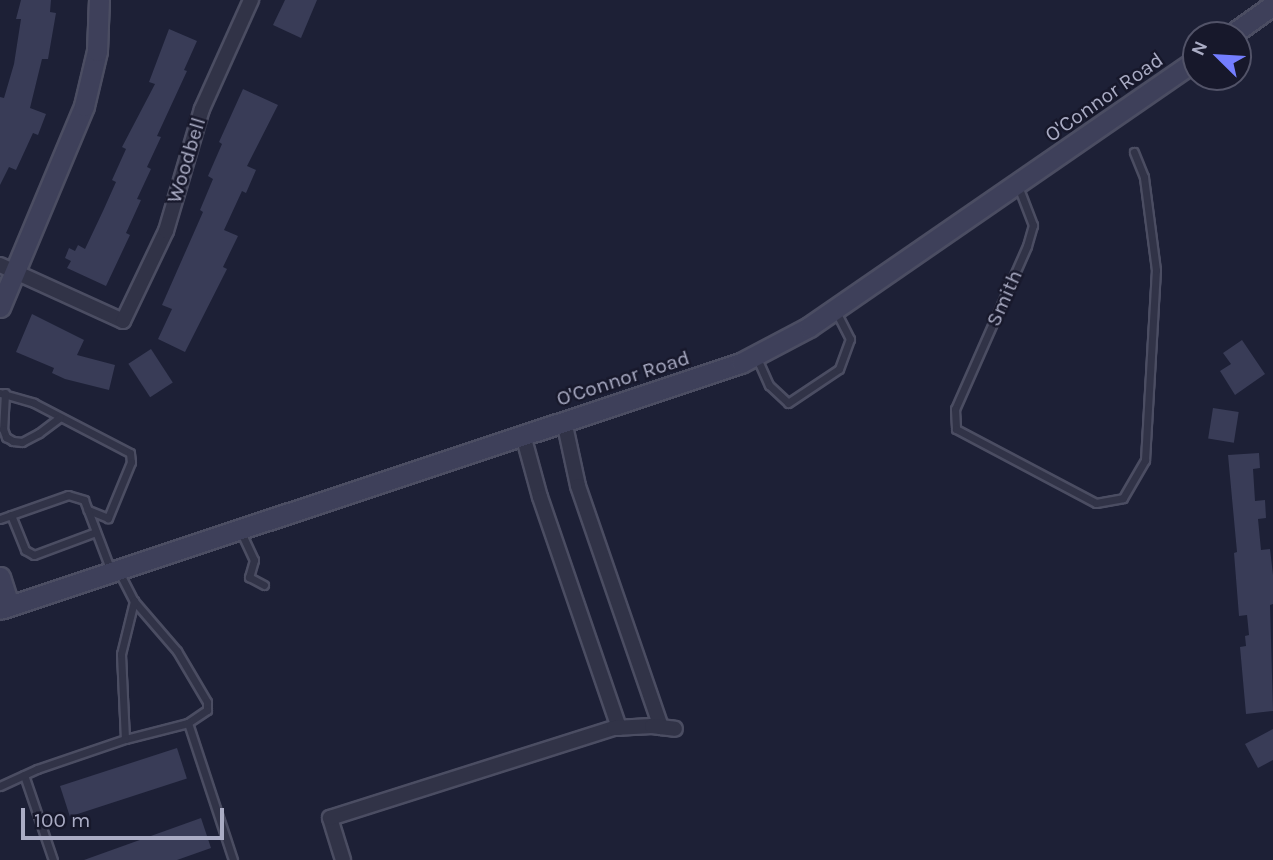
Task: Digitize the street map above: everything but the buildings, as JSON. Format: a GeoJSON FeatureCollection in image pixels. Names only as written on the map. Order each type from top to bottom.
{"type":"FeatureCollection","features":[{"type":"Feature","properties":{"kind":"main road"},"geometry":{"type":"LineString","coordinates":[[0,307],[7,268],[84,106],[97,51],[99,0]]}},
{"type":"Feature","properties":{"kind":"main road"},"geometry":{"type":"LineString","coordinates":[[1251,21],[1273,5]]}},
{"type":"Feature","properties":{"kind":"main road","name":"O'Connor Road"},"geometry":{"type":"LineString","coordinates":[[5,607],[756,355],[834,310],[1182,70]]}},
{"type":"Feature","properties":{"kind":"main road"},"geometry":{"type":"LineString","coordinates":[[0,577],[5,607]]}},
{"type":"Feature","properties":{"kind":"street","name":"Woodbell"},"geometry":{"type":"LineString","coordinates":[[7,268],[122,321],[166,232],[202,109],[251,0]]}},
{"type":"Feature","properties":{"kind":"street"},"geometry":{"type":"LineString","coordinates":[[343,860],[330,818],[619,728],[668,728],[578,486],[564,421]]}},
{"type":"Feature","properties":{"kind":"street"},"geometry":{"type":"LineString","coordinates":[[523,435],[540,497],[619,728]]}},
{"type":"Feature","properties":{"kind":"lane","name":"Smith"},"geometry":{"type":"LineString","coordinates":[[1017,185],[1033,225],[1027,246],[955,409],[956,429],[1096,503],[1123,498],[1145,460],[1156,270],[1144,177],[1133,152]]}},
{"type":"Feature","properties":{"kind":"lane"},"geometry":{"type":"LineString","coordinates":[[756,355],[769,385],[788,403],[839,369],[850,339],[834,310]]}},
{"type":"Feature","properties":{"kind":"lane"},"geometry":{"type":"LineString","coordinates":[[61,417],[30,438],[22,442],[13,441],[6,437],[3,429],[3,393],[61,417],[130,453],[131,462],[108,518],[88,510]]}},
{"type":"Feature","properties":{"kind":"lane"},"geometry":{"type":"LineString","coordinates":[[0,519],[68,495],[84,500],[115,571],[134,601],[177,651],[202,689],[207,710],[188,723],[125,739],[23,775],[0,786]]}},
{"type":"Feature","properties":{"kind":"lane"},"geometry":{"type":"LineString","coordinates":[[52,501],[56,511]]}},
{"type":"Feature","properties":{"kind":"lane"},"geometry":{"type":"LineString","coordinates":[[32,509],[35,518]]}},
{"type":"Feature","properties":{"kind":"lane"},"geometry":{"type":"LineString","coordinates":[[11,515],[25,550],[34,555],[47,551],[66,539],[96,531]]}},
{"type":"Feature","properties":{"kind":"lane"},"geometry":{"type":"LineString","coordinates":[[240,529],[254,560],[249,577],[264,585]]}},
{"type":"Feature","properties":{"kind":"lane"},"geometry":{"type":"LineString","coordinates":[[44,542],[47,551]]}},
{"type":"Feature","properties":{"kind":"lane"},"geometry":{"type":"LineString","coordinates":[[125,739],[121,654],[134,601]]}},
{"type":"Feature","properties":{"kind":"lane"},"geometry":{"type":"LineString","coordinates":[[188,723],[233,860]]}},
{"type":"Feature","properties":{"kind":"lane"},"geometry":{"type":"LineString","coordinates":[[23,775],[53,860]]}}]}
